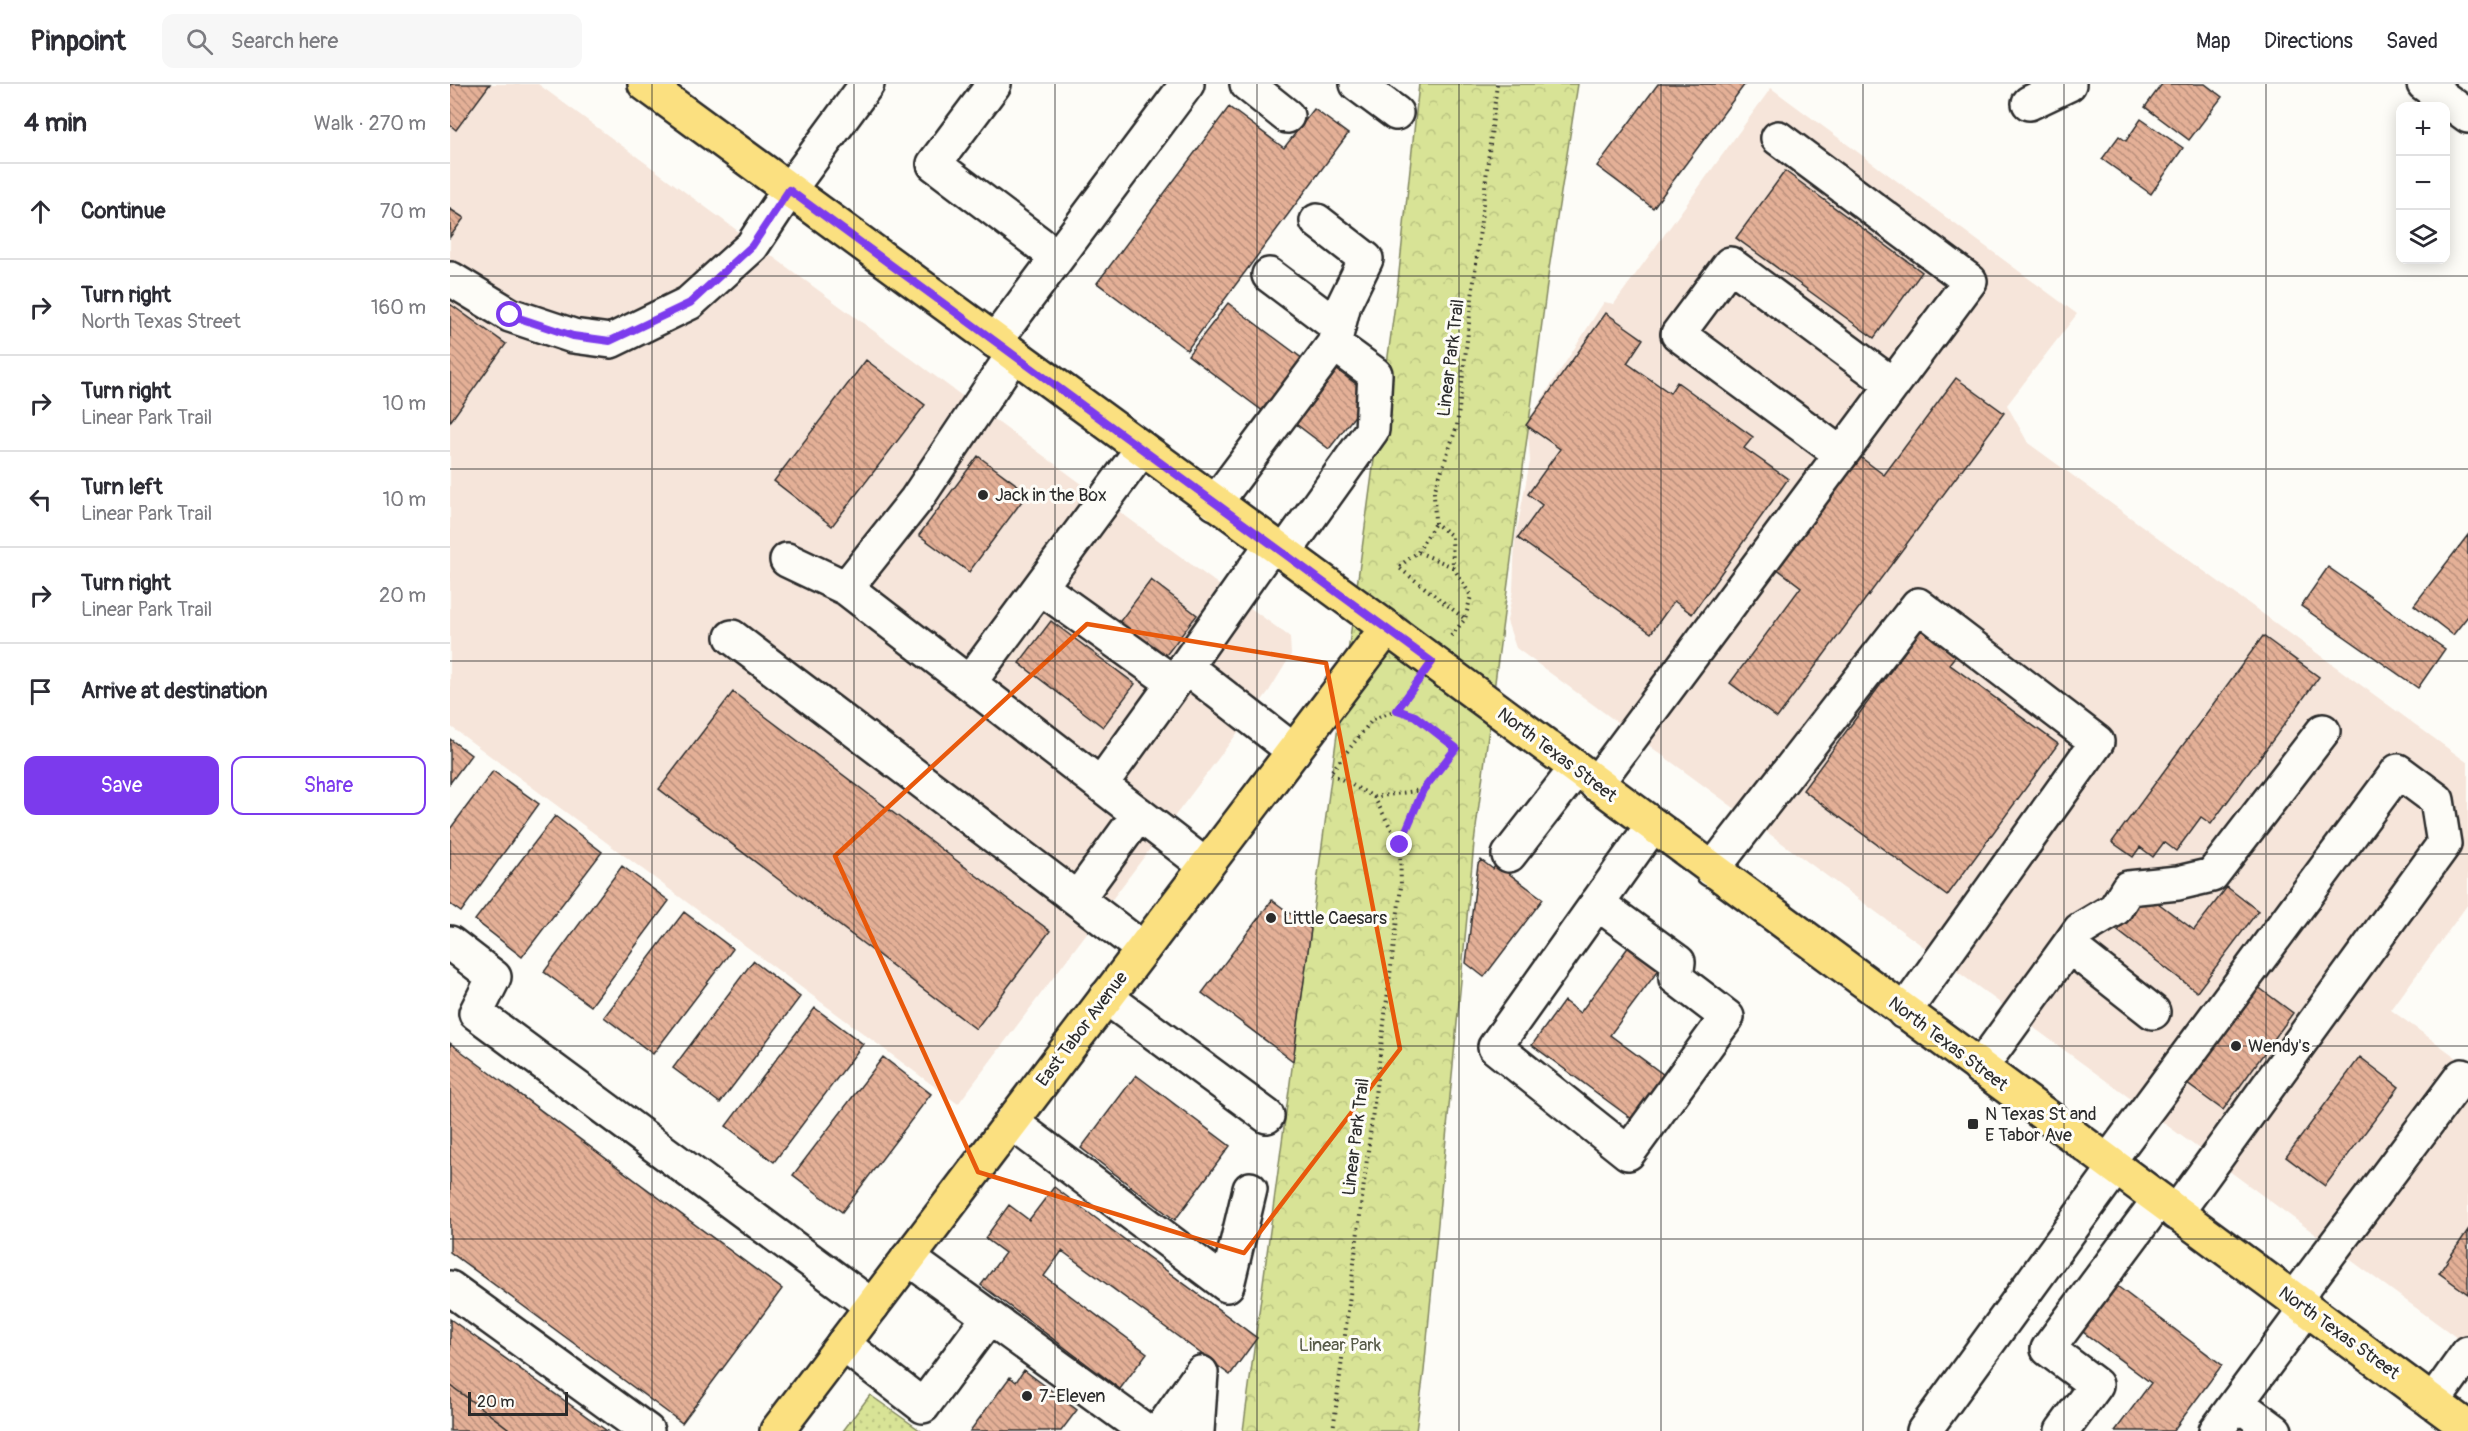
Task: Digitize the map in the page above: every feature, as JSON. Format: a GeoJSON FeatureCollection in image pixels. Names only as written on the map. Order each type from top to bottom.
{"type":"FeatureCollection","features":[{"type":"Feature","properties":{"kind":"main road","name":"North Texas Street"},"geometry":{"type":"LineString","coordinates":[[645,84],[1387,628],[2468,1428]]}},
{"type":"Feature","properties":{"kind":"main road","name":"East Tabor Avenue"},"geometry":{"type":"LineString","coordinates":[[777,1431],[1387,628]]}},
{"type":"Feature","properties":{"kind":"street"},"geometry":{"type":"LineString","coordinates":[[451,279],[510,315],[573,336],[610,341],[690,303],[752,246],[789,190],[867,84]]}},
{"type":"Feature","properties":{"kind":"street"},"geometry":{"type":"LineString","coordinates":[[994,84],[934,164],[1057,257]]}},
{"type":"Feature","properties":{"kind":"street"},"geometry":{"type":"LineString","coordinates":[[846,588],[916,500],[1057,257],[1186,84]]}},
{"type":"Feature","properties":{"kind":"street"},"geometry":{"type":"LineString","coordinates":[[1247,84],[1287,116]]}},
{"type":"Feature","properties":{"kind":"street"},"geometry":{"type":"LineString","coordinates":[[1357,84],[1396,113]]}},
{"type":"Feature","properties":{"kind":"street"},"geometry":{"type":"LineString","coordinates":[[2030,103],[2068,84]]}},
{"type":"Feature","properties":{"kind":"street"},"geometry":{"type":"LineString","coordinates":[[2424,84],[2468,116]]}},
{"type":"Feature","properties":{"kind":"street"},"geometry":{"type":"LineString","coordinates":[[1509,855],[1586,776],[1841,454],[1970,280],[1778,138]]}},
{"type":"Feature","properties":{"kind":"street"},"geometry":{"type":"LineString","coordinates":[[1215,503],[1336,336],[1344,304],[1366,259],[1317,221]]}},
{"type":"Feature","properties":{"kind":"street"},"geometry":{"type":"LineString","coordinates":[[1841,454],[1678,334],[1730,264],[1893,385]]}},
{"type":"Feature","properties":{"kind":"street"},"geometry":{"type":"LineString","coordinates":[[1101,784],[1180,675],[1372,430],[1375,374],[1269,275]]}},
{"type":"Feature","properties":{"kind":"street"},"geometry":{"type":"LineString","coordinates":[[969,683],[1142,449]]}},
{"type":"Feature","properties":{"kind":"street"},"geometry":{"type":"LineString","coordinates":[[787,560],[846,588],[1206,866]]}},
{"type":"Feature","properties":{"kind":"street"},"geometry":{"type":"LineString","coordinates":[[1040,587],[1180,675],[1293,751]]}},
{"type":"Feature","properties":{"kind":"street"},"geometry":{"type":"LineString","coordinates":[[1712,870],[1918,605],[2097,742],[1904,1012]]}},
{"type":"Feature","properties":{"kind":"street"},"geometry":{"type":"LineString","coordinates":[[732,637],[1143,949]]}},
{"type":"Feature","properties":{"kind":"street"},"geometry":{"type":"LineString","coordinates":[[1980,1068],[2080,930],[2115,909],[2128,888],[2178,883],[2212,875],[2323,731]]}},
{"type":"Feature","properties":{"kind":"street"},"geometry":{"type":"LineString","coordinates":[[1924,1431],[2111,1165],[2398,771],[2437,800],[2444,844],[2168,1206],[2048,1349],[2096,1385],[2062,1431]]}},
{"type":"Feature","properties":{"kind":"street"},"geometry":{"type":"LineString","coordinates":[[1077,899],[1139,814]]}},
{"type":"Feature","properties":{"kind":"street"},"geometry":{"type":"LineString","coordinates":[[1597,903],[1678,962],[1676,978],[1727,1017],[1628,1153],[1495,1047],[1597,903],[1652,826]]}},
{"type":"Feature","properties":{"kind":"street"},"geometry":{"type":"LineString","coordinates":[[450,943],[494,977],[476,1012],[872,1306]]}},
{"type":"Feature","properties":{"kind":"street"},"geometry":{"type":"LineString","coordinates":[[2068,946],[2153,1012]]}},
{"type":"Feature","properties":{"kind":"street"},"geometry":{"type":"LineString","coordinates":[[1106,997],[1267,1116]]}},
{"type":"Feature","properties":{"kind":"street"},"geometry":{"type":"LineString","coordinates":[[2216,1431],[2237,1403],[2300,1304],[2462,1076]]}},
{"type":"Feature","properties":{"kind":"street"},"geometry":{"type":"LineString","coordinates":[[1011,1122],[1227,1286],[1250,1189]]}},
{"type":"Feature","properties":{"kind":"street"},"geometry":{"type":"LineString","coordinates":[[908,1258],[1146,1431]]}},
{"type":"Feature","properties":{"kind":"street"},"geometry":{"type":"LineString","coordinates":[[450,1288],[647,1431]]}},
{"type":"Feature","properties":{"kind":"street"},"geometry":{"type":"LineString","coordinates":[[843,1344],[923,1406],[989,1317]]}},
{"type":"Feature","properties":{"kind":"street"},"geometry":{"type":"LineString","coordinates":[[2433,1402],[2468,1353]]}},
{"type":"Feature","properties":{"kind":"street"},"geometry":{"type":"LineString","coordinates":[[1160,1431],[1201,1373],[1197,1431]]}},
{"type":"Feature","properties":{"kind":"street"},"geometry":{"type":"LineString","coordinates":[[2237,1403],[2275,1431]]}},
{"type":"Feature","properties":{"kind":"path","name":"Linear Park Trail"},"geometry":{"type":"LineString","coordinates":[[1435,523],[1434,492],[1457,426],[1497,84]]}},
{"type":"Feature","properties":{"kind":"path"},"geometry":{"type":"LineString","coordinates":[[1423,790],[1374,797],[1330,773],[1373,719],[1397,710],[1465,619],[1471,596],[1453,567],[1452,536],[1435,523],[1418,552],[1398,567],[1465,619]]}},
{"type":"Feature","properties":{"kind":"path"},"geometry":{"type":"LineString","coordinates":[[1418,552],[1453,567]]}},
{"type":"Feature","properties":{"kind":"path","name":"Linear Park Trail"},"geometry":{"type":"LineString","coordinates":[[1333,1431],[1401,887],[1400,845],[1423,790],[1456,748],[1415,716],[1397,710]]}},
{"type":"Feature","properties":{"kind":"path","name":"Linear Park Trail"},"geometry":{"type":"LineString","coordinates":[[1374,797],[1400,845]]}},
{"type":"Feature","properties":{"kind":"highlighted area"},"geometry":{"type":"Polygon","coordinates":[[[1087,624],[1326,663],[1400,1049],[1244,1253],[978,1172],[835,856],[1087,624]]]}},
{"type":"Feature","properties":{"kind":"shaded area"},"geometry":{"type":"Polygon","coordinates":[[[450,84],[538,84],[1290,637],[1291,655],[1269,691],[958,1104],[450,726],[450,84]]]}},
{"type":"Feature","properties":{"kind":"shaded area"},"geometry":{"type":"Polygon","coordinates":[[[1771,88],[2077,314],[2007,405],[2028,443],[2468,763],[2468,904],[2391,1010],[2468,1066],[2468,1346],[1516,648],[1507,621],[1513,590],[1515,540],[1530,461],[1528,429],[1530,418],[1604,302],[1614,304],[1771,88]]]}},
{"type":"Feature","properties":{"kind":"green space","name":"Linear Park"},"geometry":{"type":"Polygon","coordinates":[[[1419,84],[1578,84],[1549,269],[1474,843],[1424,1371],[1416,1431],[1243,1431],[1398,282],[1419,84]]]}},
{"type":"Feature","properties":{"kind":"green space"},"geometry":{"type":"Polygon","coordinates":[[[870,1395],[921,1431],[843,1431],[870,1395]]]}},
{"type":"Feature","properties":{"kind":"building"},"geometry":{"type":"Polygon","coordinates":[[[450,84],[490,84],[456,130],[450,125],[450,84]]]}},
{"type":"Feature","properties":{"kind":"building"},"geometry":{"type":"Polygon","coordinates":[[[1658,84],[1745,84],[1653,208],[1597,166],[1658,84]]]}},
{"type":"Feature","properties":{"kind":"building"},"geometry":{"type":"Polygon","coordinates":[[[2162,84],[2205,84],[2222,97],[2189,140],[2145,107],[2162,84]]]}},
{"type":"Feature","properties":{"kind":"building"},"geometry":{"type":"Polygon","coordinates":[[[1229,107],[1284,148],[1314,109],[1348,134],[1187,350],[1097,283],[1229,107]]]}},
{"type":"Feature","properties":{"kind":"building"},"geometry":{"type":"Polygon","coordinates":[[[2141,119],[2183,148],[2151,194],[2102,159],[2119,136],[2126,141],[2141,119]]]}},
{"type":"Feature","properties":{"kind":"building"},"geometry":{"type":"Polygon","coordinates":[[[1785,171],[1922,272],[1874,338],[1736,238],[1785,171]]]}},
{"type":"Feature","properties":{"kind":"building"},"geometry":{"type":"Polygon","coordinates":[[[450,209],[464,218],[450,237],[450,209]]]}},
{"type":"Feature","properties":{"kind":"building"},"geometry":{"type":"Polygon","coordinates":[[[1228,303],[1307,362],[1268,415],[1188,355],[1228,303]]]}},
{"type":"Feature","properties":{"kind":"building"},"geometry":{"type":"Polygon","coordinates":[[[450,304],[506,344],[450,422],[450,304]]]}},
{"type":"Feature","properties":{"kind":"building"},"geometry":{"type":"Polygon","coordinates":[[[1606,313],[1643,339],[1627,363],[1670,393],[1677,382],[1753,437],[1744,448],[1788,479],[1692,614],[1674,601],[1651,633],[1518,538],[1542,505],[1528,494],[1560,449],[1526,425],[1606,313]]]}},
{"type":"Feature","properties":{"kind":"building"},"geometry":{"type":"Polygon","coordinates":[[[866,360],[925,405],[832,526],[774,481],[866,360]]]}},
{"type":"Feature","properties":{"kind":"building"},"geometry":{"type":"Polygon","coordinates":[[[1337,370],[1371,395],[1329,449],[1296,424],[1337,370]]]}},
{"type":"Feature","properties":{"kind":"building"},"geometry":{"type":"Polygon","coordinates":[[[1956,378],[2004,413],[1777,718],[1730,683],[1801,587],[1771,564],[1855,453],[1884,475],[1956,378]]]}},
{"type":"Feature","properties":{"kind":"building"},"geometry":{"type":"Polygon","coordinates":[[[978,456],[1028,493],[969,572],[919,535],[978,456]]]}},
{"type":"Feature","properties":{"kind":"building"},"geometry":{"type":"Polygon","coordinates":[[[2468,535],[2468,616],[2453,635],[2414,605],[2468,535]]]}},
{"type":"Feature","properties":{"kind":"building"},"geometry":{"type":"Polygon","coordinates":[[[2328,567],[2445,649],[2418,688],[2301,606],[2328,567]]]}},
{"type":"Feature","properties":{"kind":"building"},"geometry":{"type":"Polygon","coordinates":[[[1151,580],[1197,615],[1160,663],[1114,629],[1151,580]]]}},
{"type":"Feature","properties":{"kind":"building"},"geometry":{"type":"Polygon","coordinates":[[[1051,621],[1135,684],[1103,727],[1019,663],[1051,621]]]}},
{"type":"Feature","properties":{"kind":"building"},"geometry":{"type":"Polygon","coordinates":[[[1926,623],[1961,649],[1949,664],[2058,744],[1947,896],[1803,790],[1926,623]]]}},
{"type":"Feature","properties":{"kind":"building"},"geometry":{"type":"Polygon","coordinates":[[[2263,636],[2319,677],[2211,824],[2201,817],[2176,851],[2164,842],[2153,857],[2140,847],[2133,857],[2112,842],[2263,636]]]}},
{"type":"Feature","properties":{"kind":"building"},"geometry":{"type":"Polygon","coordinates":[[[733,692],[1050,931],[976,1029],[659,789],[733,692]]]}},
{"type":"Feature","properties":{"kind":"building"},"geometry":{"type":"Polygon","coordinates":[[[450,739],[471,755],[450,783],[450,739]]]}},
{"type":"Feature","properties":{"kind":"building"},"geometry":{"type":"Polygon","coordinates":[[[493,771],[539,804],[461,912],[450,904],[450,829],[493,771]]]}},
{"type":"Feature","properties":{"kind":"building"},"geometry":{"type":"Polygon","coordinates":[[[555,816],[602,852],[522,957],[475,920],[555,816]]]}},
{"type":"Feature","properties":{"kind":"building"},"geometry":{"type":"Polygon","coordinates":[[[1481,860],[1493,869],[1496,864],[1543,899],[1484,977],[1466,963],[1478,864],[1481,860]]]}},
{"type":"Feature","properties":{"kind":"building"},"geometry":{"type":"Polygon","coordinates":[[[622,866],[669,901],[591,1006],[544,972],[622,866]]]}},
{"type":"Feature","properties":{"kind":"building"},"geometry":{"type":"Polygon","coordinates":[[[2227,887],[2258,911],[2197,992],[2118,931],[2146,894],[2194,930],[2227,887]]]}},
{"type":"Feature","properties":{"kind":"building"},"geometry":{"type":"Polygon","coordinates":[[[1272,900],[1311,929],[1293,1061],[1202,993],[1272,900]]]}},
{"type":"Feature","properties":{"kind":"building"},"geometry":{"type":"Polygon","coordinates":[[[684,912],[733,949],[653,1054],[604,1017],[684,912]]]}},
{"type":"Feature","properties":{"kind":"building"},"geometry":{"type":"Polygon","coordinates":[[[1632,942],[1663,964],[1610,1035],[1664,1075],[1632,1119],[1532,1045],[1564,1001],[1580,1013],[1632,942]]]}},
{"type":"Feature","properties":{"kind":"building"},"geometry":{"type":"Polygon","coordinates":[[[753,961],[800,997],[720,1103],[673,1068],[753,961]]]}},
{"type":"Feature","properties":{"kind":"building","name":"Wendy's"},"geometry":{"type":"Polygon","coordinates":[[[2250,981],[2293,1013],[2223,1110],[2179,1078],[2250,981]]]}},
{"type":"Feature","properties":{"kind":"building"},"geometry":{"type":"Polygon","coordinates":[[[815,1008],[863,1044],[774,1162],[726,1126],[815,1008]]]}},
{"type":"Feature","properties":{"kind":"building"},"geometry":{"type":"Polygon","coordinates":[[[450,1043],[782,1289],[682,1423],[450,1252],[450,1043]]]}},
{"type":"Feature","properties":{"kind":"building"},"geometry":{"type":"Polygon","coordinates":[[[883,1057],[931,1094],[842,1212],[793,1175],[883,1057]]]}},
{"type":"Feature","properties":{"kind":"building"},"geometry":{"type":"Polygon","coordinates":[[[2360,1057],[2399,1087],[2325,1186],[2286,1157],[2360,1057]]]}},
{"type":"Feature","properties":{"kind":"building"},"geometry":{"type":"Polygon","coordinates":[[[1136,1075],[1230,1146],[1175,1220],[1081,1148],[1136,1075]]]}},
{"type":"Feature","properties":{"kind":"building"},"geometry":{"type":"Polygon","coordinates":[[[1054,1187],[1257,1338],[1230,1375],[1062,1251],[1044,1276],[1147,1353],[1120,1389],[981,1285],[1005,1253],[985,1238],[1009,1205],[1029,1220],[1054,1187]]]}},
{"type":"Feature","properties":{"kind":"building"},"geometry":{"type":"Polygon","coordinates":[[[2468,1230],[2468,1294],[2439,1273],[2468,1230]]]}},
{"type":"Feature","properties":{"kind":"building"},"geometry":{"type":"Polygon","coordinates":[[[2109,1280],[2222,1365],[2173,1431],[2115,1431],[2151,1383],[2075,1326],[2109,1280]]]}},
{"type":"Feature","properties":{"kind":"building"},"geometry":{"type":"Polygon","coordinates":[[[450,1319],[607,1431],[512,1431],[450,1385],[450,1319]]]}},
{"type":"Feature","properties":{"kind":"building","name":"7-Eleven"},"geometry":{"type":"Polygon","coordinates":[[[1024,1370],[1077,1410],[1061,1431],[970,1431],[1010,1377],[1016,1382],[1024,1370]]]}},
{"type":"Feature","properties":{"kind":"building"},"geometry":{"type":"Polygon","coordinates":[[[450,1385],[512,1431],[450,1431],[450,1385]]]}},
{"type":"Feature","properties":{"kind":"place","name":"Jack in the Box"},"geometry":{"type":"Point","coordinates":[983,495]}},
{"type":"Feature","properties":{"kind":"place","name":"Little Caesars"},"geometry":{"type":"Point","coordinates":[1271,918]}},
{"type":"Feature","properties":{"kind":"place","name":"Wendy's"},"geometry":{"type":"Point","coordinates":[2236,1046]}},
{"type":"Feature","properties":{"kind":"place","name":"N Texas St and E Tabor Ave"},"geometry":{"type":"Point","coordinates":[1973,1124]}},
{"type":"Feature","properties":{"kind":"place","name":"7-Eleven"},"geometry":{"type":"Point","coordinates":[1027,1396]}},
{"type":"Feature","properties":{"kind":"route"},"geometry":{"type":"LineString","coordinates":[[510,315],[573,336],[610,341],[690,303],[752,246],[789,190],[1432,662],[1397,710],[1415,716],[1456,748],[1423,790],[1400,845]]}}]}
